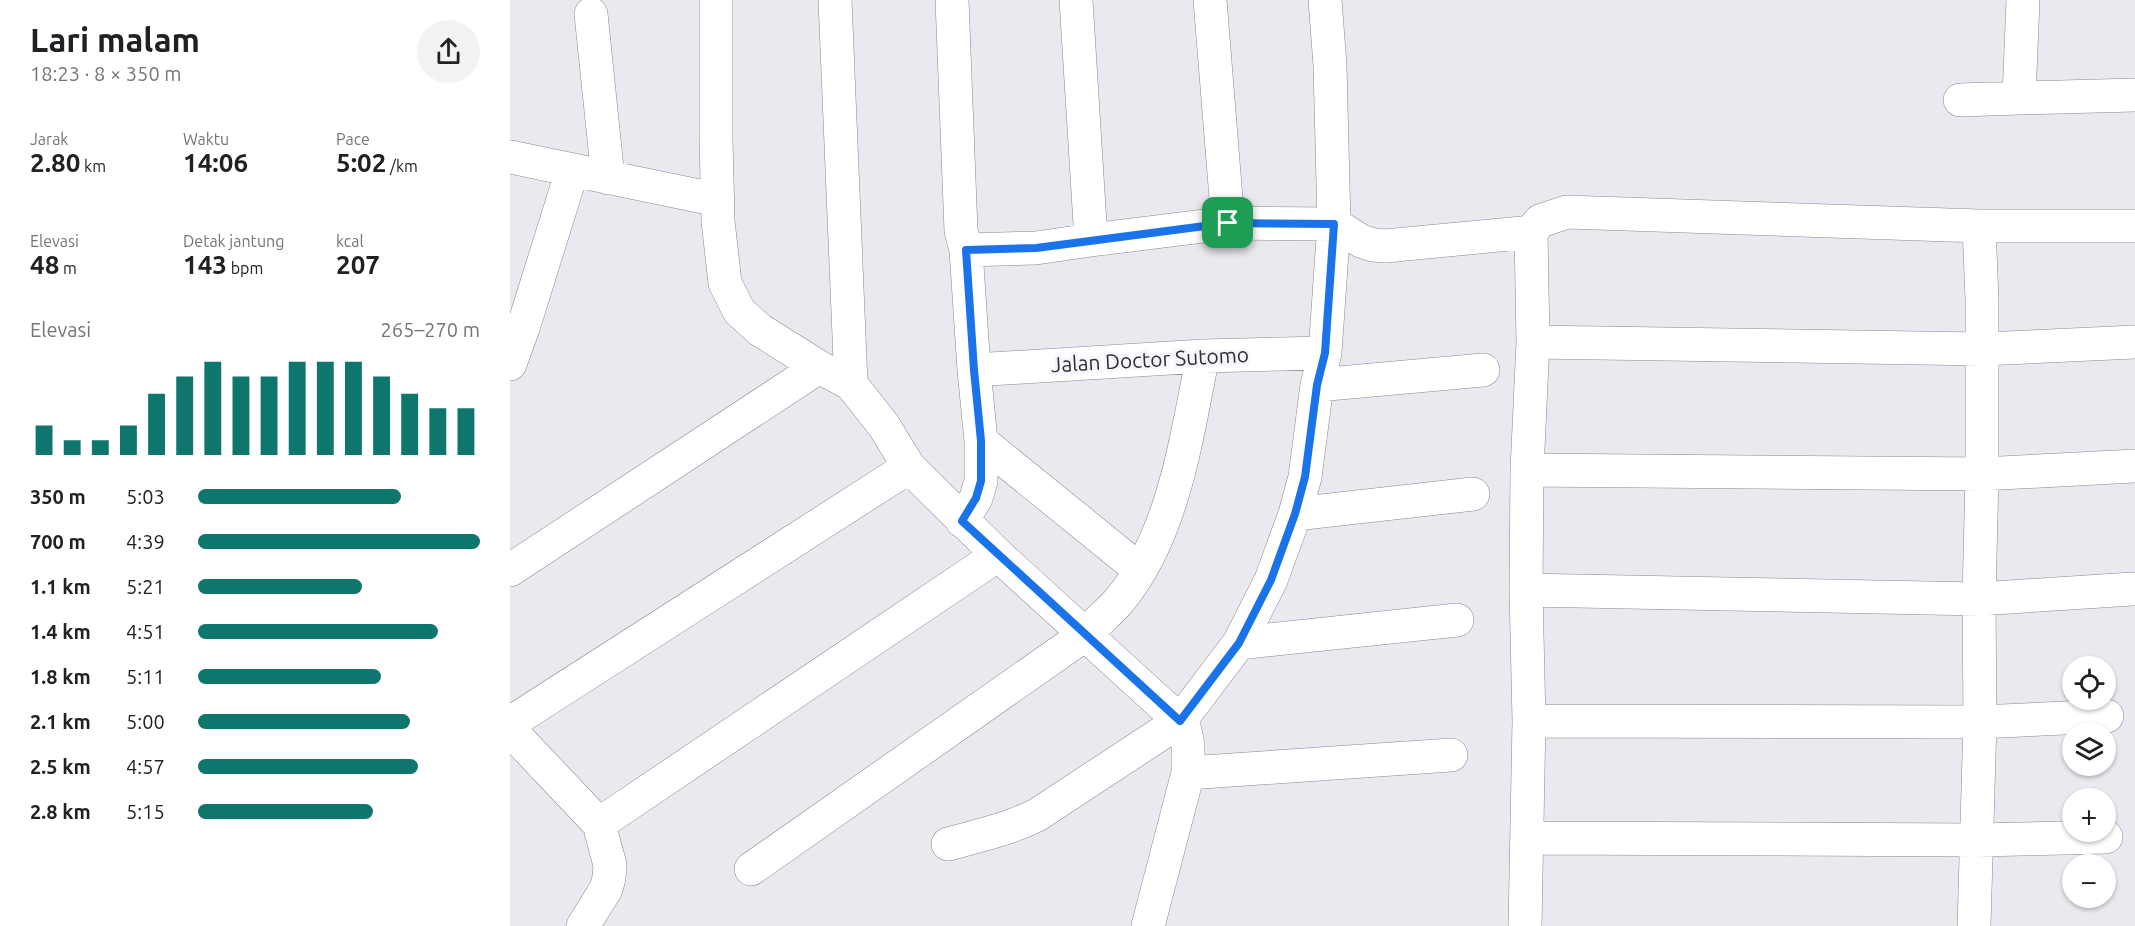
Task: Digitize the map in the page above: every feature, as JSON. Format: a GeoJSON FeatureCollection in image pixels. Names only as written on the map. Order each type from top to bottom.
{"type":"FeatureCollection","features":[{"type":"Feature","properties":{"kind":"street"},"geometry":{"type":"LineString","coordinates":[[716,0],[718,220],[725,283],[739,311],[760,330],[851,384],[884,426],[909,467],[998,555],[1180,721],[1185,730],[1188,746],[1188,773],[1148,926]]}},
{"type":"Feature","properties":{"kind":"street"},"geometry":{"type":"LineString","coordinates":[[835,0],[851,384]]}},
{"type":"Feature","properties":{"kind":"street"},"geometry":{"type":"LineString","coordinates":[[952,0],[961,231],[966,250],[981,441],[981,481],[976,498],[962,521]]}},
{"type":"Feature","properties":{"kind":"street"},"geometry":{"type":"LineString","coordinates":[[1076,0],[1091,240]]}},
{"type":"Feature","properties":{"kind":"street"},"geometry":{"type":"LineString","coordinates":[[1210,0],[1228,223]]}},
{"type":"Feature","properties":{"kind":"street"},"geometry":{"type":"LineString","coordinates":[[948,844],[1022,823],[1180,721],[1239,643],[1271,580],[1295,514],[1305,477],[1317,385],[1325,353],[1334,224],[1330,65],[1325,0]]}},
{"type":"Feature","properties":{"kind":"street"},"geometry":{"type":"LineString","coordinates":[[2019,98],[2023,0]]}},
{"type":"Feature","properties":{"kind":"street"},"geometry":{"type":"LineString","coordinates":[[591,14],[608,178]]}},
{"type":"Feature","properties":{"kind":"street"},"geometry":{"type":"LineString","coordinates":[[1960,100],[2135,95]]}},
{"type":"Feature","properties":{"kind":"street"},"geometry":{"type":"LineString","coordinates":[[510,157],[718,200]]}},
{"type":"Feature","properties":{"kind":"street"},"geometry":{"type":"LineString","coordinates":[[510,364],[523,328],[523,283],[572,171]]}},
{"type":"Feature","properties":{"kind":"street"},"geometry":{"type":"LineString","coordinates":[[1525,926],[1529,721],[1526,590],[1527,470],[1533,342],[1531,232],[1540,221],[1567,212],[1979,226],[2135,226]]}},
{"type":"Feature","properties":{"kind":"street"},"geometry":{"type":"LineString","coordinates":[[966,250],[1036,248],[1228,223],[1334,224],[1361,241],[1379,246],[1531,232]]}},
{"type":"Feature","properties":{"kind":"street"},"geometry":{"type":"LineString","coordinates":[[1974,926],[1980,722],[1979,599],[1983,349],[1979,226]]}},
{"type":"Feature","properties":{"kind":"street"},"geometry":{"type":"LineString","coordinates":[[1533,342],[1983,349],[2135,342]]}},
{"type":"Feature","properties":{"kind":"street","name":"Jalan Doctor Sutomo"},"geometry":{"type":"LineString","coordinates":[[974,370],[1203,356],[1325,353]]}},
{"type":"Feature","properties":{"kind":"street"},"geometry":{"type":"LineString","coordinates":[[751,868],[1086,634],[1119,601],[1140,570],[1157,537],[1180,469],[1203,356]]}},
{"type":"Feature","properties":{"kind":"street"},"geometry":{"type":"LineString","coordinates":[[510,570],[819,367]]}},
{"type":"Feature","properties":{"kind":"street"},"geometry":{"type":"LineString","coordinates":[[1317,385],[1483,370]]}},
{"type":"Feature","properties":{"kind":"street"},"geometry":{"type":"LineString","coordinates":[[981,441],[1140,570]]}},
{"type":"Feature","properties":{"kind":"street"},"geometry":{"type":"LineString","coordinates":[[1527,470],[1982,474],[2135,466]]}},
{"type":"Feature","properties":{"kind":"street"},"geometry":{"type":"LineString","coordinates":[[510,723],[909,467]]}},
{"type":"Feature","properties":{"kind":"street"},"geometry":{"type":"LineString","coordinates":[[1295,514],[1473,494]]}},
{"type":"Feature","properties":{"kind":"street"},"geometry":{"type":"LineString","coordinates":[[599,824],[998,555]]}},
{"type":"Feature","properties":{"kind":"street"},"geometry":{"type":"LineString","coordinates":[[1526,590],[1979,599],[2132,589]]}},
{"type":"Feature","properties":{"kind":"street"},"geometry":{"type":"LineString","coordinates":[[1239,643],[1457,620]]}},
{"type":"Feature","properties":{"kind":"street"},"geometry":{"type":"LineString","coordinates":[[1529,721],[1980,722],[2107,716]]}},
{"type":"Feature","properties":{"kind":"street"},"geometry":{"type":"LineString","coordinates":[[510,730],[599,824],[610,865],[609,878],[606,889],[583,926]]}},
{"type":"Feature","properties":{"kind":"street"},"geometry":{"type":"LineString","coordinates":[[1188,773],[1451,754]]}},
{"type":"Feature","properties":{"kind":"street"},"geometry":{"type":"LineString","coordinates":[[1528,838],[1977,840],[2062,838]]}},
{"type":"Feature","properties":{"kind":"route"},"geometry":{"type":"LineString","coordinates":[[1228,223],[1334,224],[1325,353],[1317,385],[1305,477],[1295,514],[1271,580],[1239,643],[1180,721],[962,521],[976,498],[981,481],[981,441],[966,250],[1036,248],[1228,223]]}}]}
